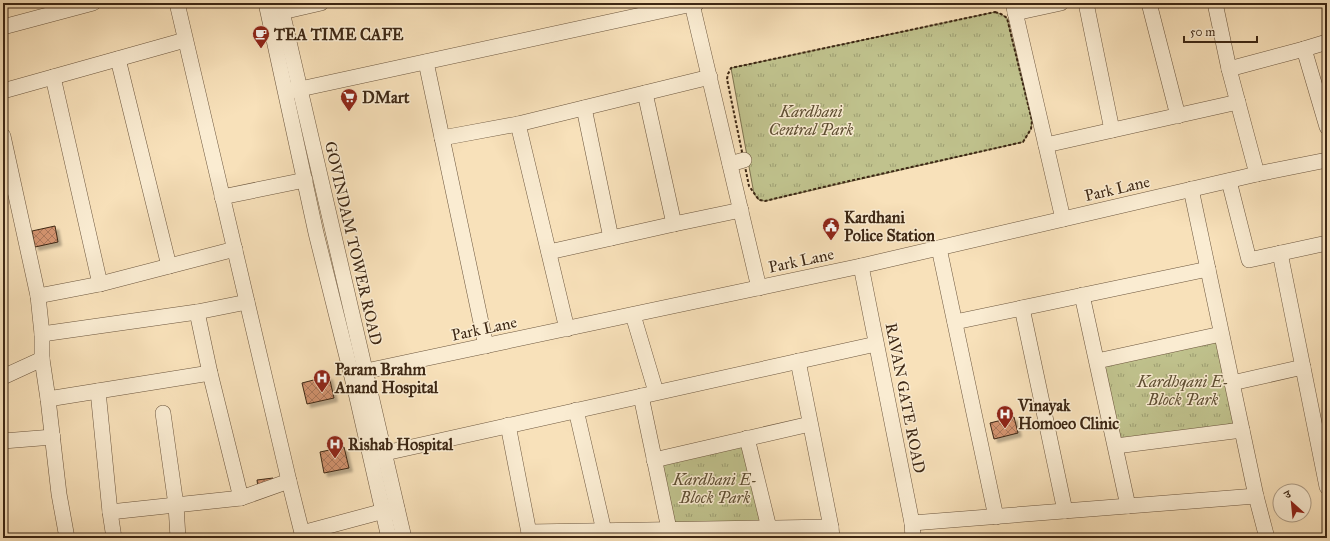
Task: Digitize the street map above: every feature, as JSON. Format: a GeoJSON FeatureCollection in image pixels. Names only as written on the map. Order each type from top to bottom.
{"type":"FeatureCollection","features":[{"type":"Feature","properties":{"kind":"street"},"geometry":{"type":"LineString","coordinates":[[3,27],[93,3]]}},
{"type":"Feature","properties":{"kind":"street"},"geometry":{"type":"LineString","coordinates":[[177,3],[303,536],[390,510]]}},
{"type":"Feature","properties":{"kind":"street","name":"GOVINDAM TOWER ROAD"},"geometry":{"type":"LineString","coordinates":[[266,3],[293,90],[390,510],[404,538]]}},
{"type":"Feature","properties":{"kind":"street"},"geometry":{"type":"LineString","coordinates":[[281,7],[321,3]]}},
{"type":"Feature","properties":{"kind":"street"},"geometry":{"type":"LineString","coordinates":[[1060,3],[1014,8],[1018,45],[1046,145],[1063,219]]}},
{"type":"Feature","properties":{"kind":"street"},"geometry":{"type":"LineString","coordinates":[[1086,3],[1112,130]]}},
{"type":"Feature","properties":{"kind":"street"},"geometry":{"type":"LineString","coordinates":[[1149,3],[1178,116]]}},
{"type":"Feature","properties":{"kind":"street"},"geometry":{"type":"LineString","coordinates":[[1215,3],[1229,68],[1257,174]]}},
{"type":"Feature","properties":{"kind":"street"},"geometry":{"type":"LineString","coordinates":[[293,90],[426,62],[635,10],[694,4],[710,77],[737,162],[741,210],[759,288]]}},
{"type":"Feature","properties":{"kind":"street","name":"GOVINDAM TOWER ROAD"},"geometry":{"type":"LineString","coordinates":[[281,7],[305,180],[316,233],[385,453],[390,510],[389,538]]}},
{"type":"Feature","properties":{"kind":"street"},"geometry":{"type":"LineString","coordinates":[[3,91],[185,40]]}},
{"type":"Feature","properties":{"kind":"street"},"geometry":{"type":"LineString","coordinates":[[1229,68],[1327,42]]}},
{"type":"Feature","properties":{"kind":"street"},"geometry":{"type":"LineString","coordinates":[[1304,49],[1327,127]]}},
{"type":"Feature","properties":{"kind":"street"},"geometry":{"type":"LineString","coordinates":[[118,59],[169,266]]}},
{"type":"Feature","properties":{"kind":"street"},"geometry":{"type":"LineString","coordinates":[[426,62],[486,346]]}},
{"type":"Feature","properties":{"kind":"street"},"geometry":{"type":"LineString","coordinates":[[52,77],[100,284]]}},
{"type":"Feature","properties":{"kind":"street"},"geometry":{"type":"LineString","coordinates":[[442,138],[518,124],[710,77]]}},
{"type":"Feature","properties":{"kind":"street"},"geometry":{"type":"LineString","coordinates":[[645,93],[674,224]]}},
{"type":"Feature","properties":{"kind":"street"},"geometry":{"type":"LineString","coordinates":[[1046,145],[1238,102]]}},
{"type":"Feature","properties":{"kind":"street"},"geometry":{"type":"LineString","coordinates":[[584,108],[611,238]]}},
{"type":"Feature","properties":{"kind":"street"},"geometry":{"type":"LineString","coordinates":[[518,124],[567,329]]}},
{"type":"Feature","properties":{"kind":"street"},"geometry":{"type":"LineString","coordinates":[[3,136],[5,159],[38,296],[42,334],[42,359],[53,436],[59,494],[67,538]]}},
{"type":"Feature","properties":{"kind":"street","name":"Park Lane"},"geometry":{"type":"LineString","coordinates":[[359,373],[861,266],[1257,174],[1327,160]]}},
{"type":"Feature","properties":{"kind":"street"},"geometry":{"type":"LineString","coordinates":[[222,198],[305,180]]}},
{"type":"Feature","properties":{"kind":"street"},"geometry":{"type":"LineString","coordinates":[[1229,181],[1248,260],[1327,243]]}},
{"type":"Feature","properties":{"kind":"street"},"geometry":{"type":"LineString","coordinates":[[1191,190],[1266,538]]}},
{"type":"Feature","properties":{"kind":"street"},"geometry":{"type":"LineString","coordinates":[[549,252],[741,210]]}},
{"type":"Feature","properties":{"kind":"street"},"geometry":{"type":"LineString","coordinates":[[939,248],[996,517]]}},
{"type":"Feature","properties":{"kind":"street"},"geometry":{"type":"LineString","coordinates":[[38,296],[100,284],[235,249]]}},
{"type":"Feature","properties":{"kind":"street"},"geometry":{"type":"LineString","coordinates":[[1280,254],[1327,486]]}},
{"type":"Feature","properties":{"kind":"street","name":"RAVAN GATE ROAD"},"geometry":{"type":"LineString","coordinates":[[861,266],[912,531]]}},
{"type":"Feature","properties":{"kind":"street"},"geometry":{"type":"LineString","coordinates":[[954,322],[1208,269]]}},
{"type":"Feature","properties":{"kind":"street"},"geometry":{"type":"LineString","coordinates":[[1082,295],[1128,506]]}},
{"type":"Feature","properties":{"kind":"street"},"geometry":{"type":"LineString","coordinates":[[42,334],[197,312],[248,302]]}},
{"type":"Feature","properties":{"kind":"street"},"geometry":{"type":"LineString","coordinates":[[1022,308],[1065,511]]}},
{"type":"Feature","properties":{"kind":"street"},"geometry":{"type":"LineString","coordinates":[[197,312],[210,373],[241,498]]}},
{"type":"Feature","properties":{"kind":"street"},"geometry":{"type":"LineString","coordinates":[[633,315],[656,392]]}},
{"type":"Feature","properties":{"kind":"street"},"geometry":{"type":"LineString","coordinates":[[1097,361],[1221,334]]}},
{"type":"Feature","properties":{"kind":"street"},"geometry":{"type":"LineString","coordinates":[[385,453],[876,344]]}},
{"type":"Feature","properties":{"kind":"street"},"geometry":{"type":"LineString","coordinates":[[3,377],[42,359]]}},
{"type":"Feature","properties":{"kind":"street"},"geometry":{"type":"LineString","coordinates":[[508,425],[530,535],[668,529],[769,528],[831,532],[798,361]]}},
{"type":"Feature","properties":{"kind":"street"},"geometry":{"type":"LineString","coordinates":[[1232,383],[1303,367]]}},
{"type":"Feature","properties":{"kind":"street"},"geometry":{"type":"LineString","coordinates":[[48,399],[210,373]]}},
{"type":"Feature","properties":{"kind":"street"},"geometry":{"type":"LineString","coordinates":[[98,391],[114,538]]}},
{"type":"Feature","properties":{"kind":"street"},"geometry":{"type":"LineString","coordinates":[[641,396],[668,529]]}},
{"type":"Feature","properties":{"kind":"street"},"geometry":{"type":"LineString","coordinates":[[576,410],[604,531]]}},
{"type":"Feature","properties":{"kind":"street"},"geometry":{"type":"LineString","coordinates":[[163,413],[176,505],[178,538]]}},
{"type":"Feature","properties":{"kind":"street"},"geometry":{"type":"LineString","coordinates":[[654,460],[810,424]]}},
{"type":"Feature","properties":{"kind":"street"},"geometry":{"type":"LineString","coordinates":[[1116,446],[1242,430]]}},
{"type":"Feature","properties":{"kind":"street"},"geometry":{"type":"LineString","coordinates":[[3,441],[53,436]]}},
{"type":"Feature","properties":{"kind":"street"},"geometry":{"type":"LineString","coordinates":[[747,438],[769,528]]}},
{"type":"Feature","properties":{"kind":"street"},"geometry":{"type":"LineString","coordinates":[[110,512],[241,498],[289,481]]}},
{"type":"Feature","properties":{"kind":"street"},"geometry":{"type":"LineString","coordinates":[[912,531],[996,517],[1256,496]]}},
{"type":"Feature","properties":{"kind":"path"},"geometry":{"type":"LineString","coordinates":[[995,12],[1007,18],[1018,45],[1032,121],[1032,129],[1023,142],[765,201],[759,200],[737,162],[727,80],[731,68],[995,12]]}},
{"type":"Feature","properties":{"kind":"green space","name":"Kardhani Central Park"},"geometry":{"type":"Polygon","coordinates":[[[995,12],[1007,18],[1032,121],[1031,129],[1023,142],[765,201],[759,200],[754,194],[731,68],[995,12]]]}},
{"type":"Feature","properties":{"kind":"green space","name":"Kardhqani E- Block Park"},"geometry":{"type":"Polygon","coordinates":[[[1221,334],[1242,430],[1116,446],[1097,361],[1221,334]]]}},
{"type":"Feature","properties":{"kind":"green space","name":"Kardhani E- Block Park"},"geometry":{"type":"Polygon","coordinates":[[[747,438],[769,528],[669,529],[654,460],[747,438]]]}},
{"type":"Feature","properties":{"kind":"building"},"geometry":{"type":"Polygon","coordinates":[[[55,226],[58,242],[35,247],[32,231],[55,226]]]}},
{"type":"Feature","properties":{"kind":"building"},"geometry":{"type":"Polygon","coordinates":[[[329,376],[334,398],[307,404],[302,383],[329,376]]]}},
{"type":"Feature","properties":{"kind":"building"},"geometry":{"type":"Polygon","coordinates":[[[1014,417],[1018,433],[994,439],[990,423],[1014,417]]]}},
{"type":"Feature","properties":{"kind":"building"},"geometry":{"type":"Polygon","coordinates":[[[344,447],[349,468],[324,473],[320,452],[344,447]]]}},
{"type":"Feature","properties":{"kind":"building"},"geometry":{"type":"Polygon","coordinates":[[[273,478],[274,485],[258,488],[257,480],[273,478]]]}},
{"type":"Feature","properties":{"kind":"place","name":"TEA TIME CAFE"},"geometry":{"type":"Point","coordinates":[261,49]}},
{"type":"Feature","properties":{"kind":"place","name":"DMart"},"geometry":{"type":"Point","coordinates":[349,112]}},
{"type":"Feature","properties":{"kind":"place","name":"Kardhani Police Station"},"geometry":{"type":"Point","coordinates":[831,241]}},
{"type":"Feature","properties":{"kind":"place","name":"Param Brahm Anand Hospital"},"geometry":{"type":"Point","coordinates":[322,393]}},
{"type":"Feature","properties":{"kind":"place","name":"Vinayak Homoeo Clinic"},"geometry":{"type":"Point","coordinates":[1005,429]}},
{"type":"Feature","properties":{"kind":"place","name":"Rishab Hospital"},"geometry":{"type":"Point","coordinates":[335,459]}}]}
